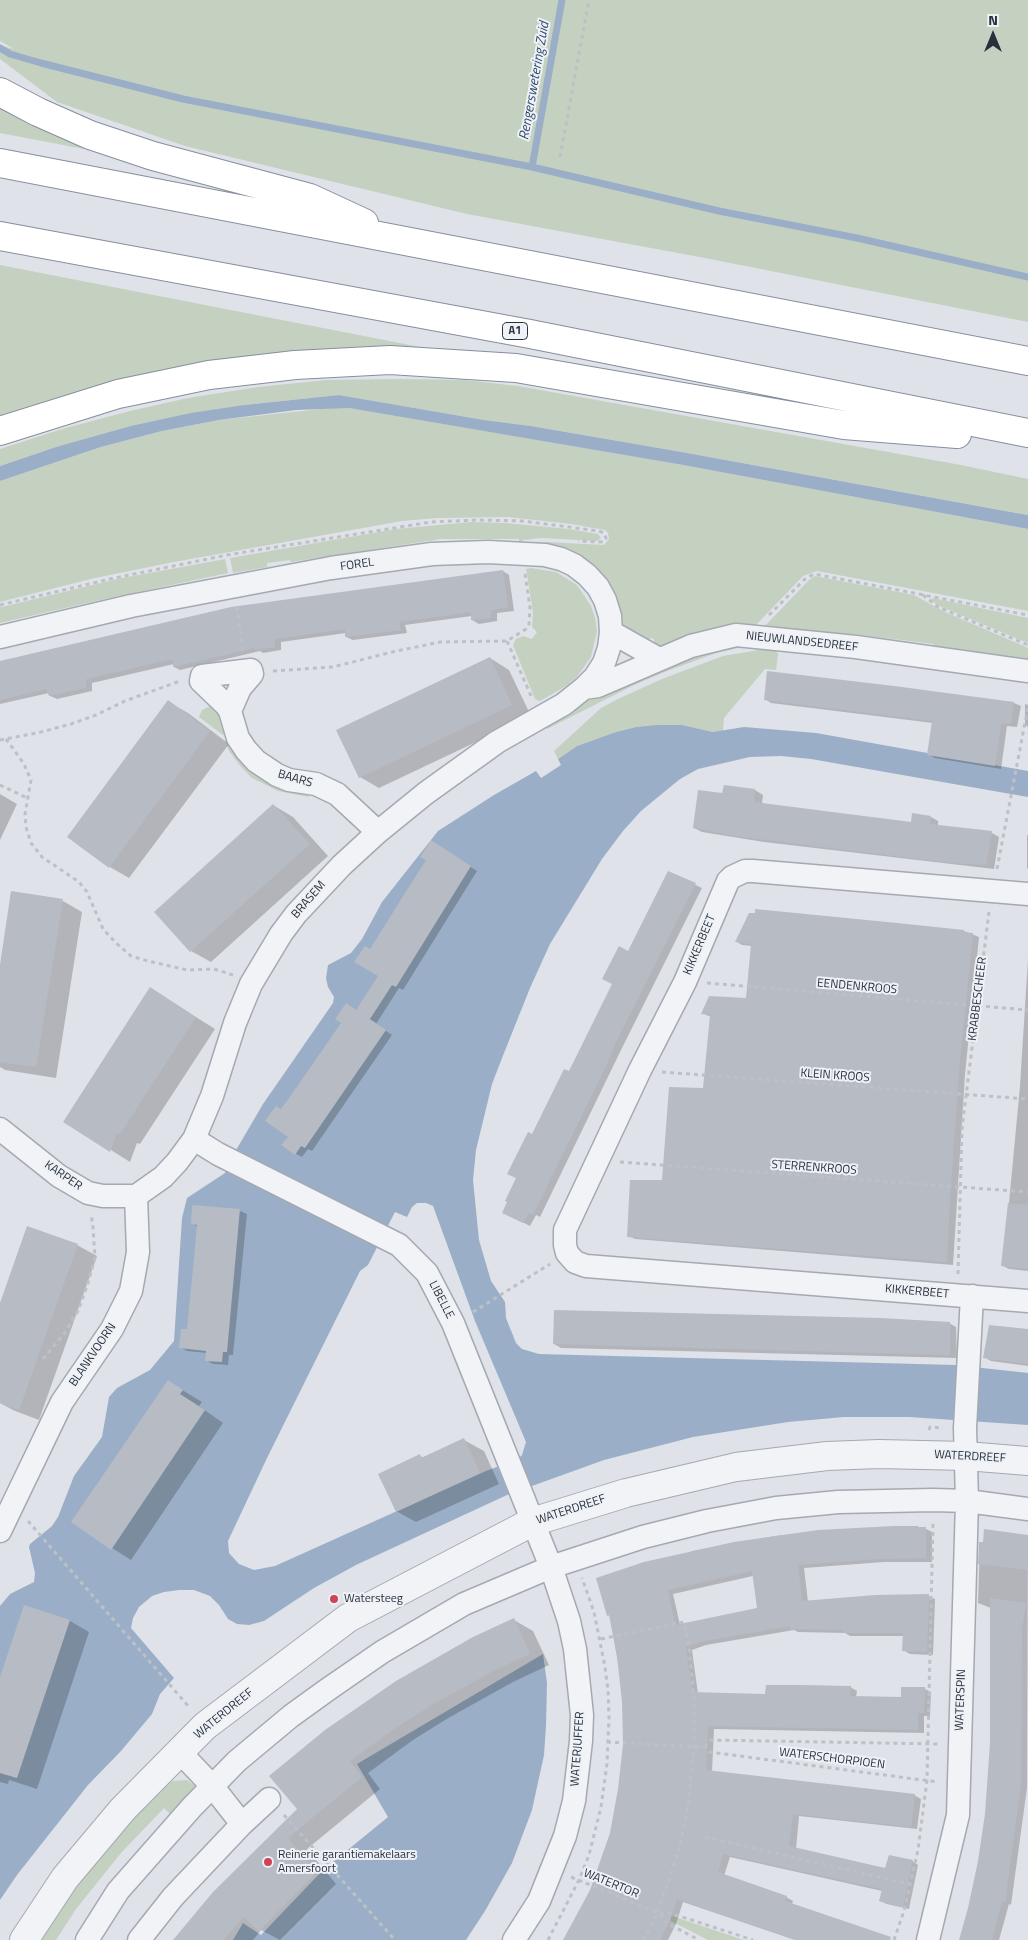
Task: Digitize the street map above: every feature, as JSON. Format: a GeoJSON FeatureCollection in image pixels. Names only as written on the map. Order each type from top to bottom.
{"type":"FeatureCollection","features":[{"type":"Feature","properties":{"kind":"highway"},"geometry":{"type":"LineString","coordinates":[[0,92],[38,112],[90,135],[162,159],[310,198],[404,241]]}},
{"type":"Feature","properties":{"kind":"highway"},"geometry":{"type":"LineString","coordinates":[[0,163],[1028,361]]}},
{"type":"Feature","properties":{"kind":"highway","name":"A1"},"geometry":{"type":"LineString","coordinates":[[0,236],[530,334],[1028,433]]}},
{"type":"Feature","properties":{"kind":"highway"},"geometry":{"type":"LineString","coordinates":[[0,431],[118,394],[209,375],[295,365],[390,360],[516,368],[844,425],[1028,440]]}},
{"type":"Feature","properties":{"kind":"street","name":"FOREL"},"geometry":{"type":"LineString","coordinates":[[0,637],[131,606],[331,568],[432,554],[488,552],[545,555],[574,565],[587,575],[598,587],[610,616],[609,648],[604,663],[596,677],[584,688]]}},
{"type":"Feature","properties":{"kind":"street"},"geometry":{"type":"LineString","coordinates":[[611,632],[659,659]]}},
{"type":"Feature","properties":{"kind":"street","name":"NIEUWLANDSEDREEF"},"geometry":{"type":"LineString","coordinates":[[584,688],[598,686],[691,646],[723,637],[751,636],[856,647],[1028,670]]}},
{"type":"Feature","properties":{"kind":"street"},"geometry":{"type":"LineString","coordinates":[[202,676],[250,670],[252,674],[240,688],[230,712]]}},
{"type":"Feature","properties":{"kind":"street","name":"BAARS"},"geometry":{"type":"LineString","coordinates":[[202,676],[200,681],[221,700],[230,712],[238,738],[256,761],[277,775],[289,780],[316,784],[337,794],[378,832]]}},
{"type":"Feature","properties":{"kind":"street","name":"BRASEM"},"geometry":{"type":"LineString","coordinates":[[136,1196],[163,1178],[194,1139],[212,1096],[233,1031],[252,984],[281,934],[296,914],[329,878],[378,832],[426,793],[497,742],[564,704],[584,688]]}},
{"type":"Feature","properties":{"kind":"street","name":"KIKKERBEET"},"geometry":{"type":"LineString","coordinates":[[1028,894],[745,871],[732,877],[728,881],[684,982],[640,1070],[566,1230],[565,1245],[567,1253],[574,1262],[586,1266],[1028,1301]]}},
{"type":"Feature","properties":{"kind":"street","name":"KARPER"},"geometry":{"type":"LineString","coordinates":[[0,1128],[59,1176],[88,1193],[103,1196],[136,1196]]}},
{"type":"Feature","properties":{"kind":"street","name":"LIBELLE"},"geometry":{"type":"LineString","coordinates":[[194,1139],[218,1154],[399,1245],[427,1273],[452,1324],[532,1522]]}},
{"type":"Feature","properties":{"kind":"street","name":"BLANKVOORN"},"geometry":{"type":"LineString","coordinates":[[0,1531],[62,1402],[112,1329],[131,1291],[138,1252],[136,1196]]}},
{"type":"Feature","properties":{"kind":"street"},"geometry":{"type":"LineString","coordinates":[[964,1295],[968,1358],[966,1456]]}},
{"type":"Feature","properties":{"kind":"street","name":"WATERDREEF"},"geometry":{"type":"LineString","coordinates":[[24,1940],[65,1878],[123,1808],[206,1726],[348,1618],[532,1522],[626,1493],[736,1467],[826,1456],[879,1454],[966,1456],[1028,1461]]}},
{"type":"Feature","properties":{"kind":"street","name":"WATERSPIN"},"geometry":{"type":"LineString","coordinates":[[928,1940],[958,1815],[966,1456]]}},
{"type":"Feature","properties":{"kind":"street"},"geometry":{"type":"LineString","coordinates":[[87,1940],[118,1892],[192,1807],[237,1761],[291,1716],[382,1652],[464,1604],[551,1567],[643,1537],[707,1521],[776,1508],[838,1502],[933,1500],[966,1501],[1028,1509]]}},
{"type":"Feature","properties":{"kind":"street","name":"WATERJUFFER"},"geometry":{"type":"LineString","coordinates":[[514,1940],[539,1901],[566,1836],[574,1801],[581,1741],[582,1715],[575,1649],[569,1621],[551,1567],[532,1522]]}},
{"type":"Feature","properties":{"kind":"street"},"geometry":{"type":"LineString","coordinates":[[179,1751],[213,1786],[242,1824]]}},
{"type":"Feature","properties":{"kind":"street"},"geometry":{"type":"LineString","coordinates":[[139,1940],[173,1897],[242,1824],[269,1799]]}},
{"type":"Feature","properties":{"kind":"path"},"geometry":{"type":"LineString","coordinates":[[560,157],[589,0]]}},
{"type":"Feature","properties":{"kind":"path"},"geometry":{"type":"LineString","coordinates":[[252,674],[269,671],[333,667],[398,650],[440,642],[507,641],[526,629],[529,624],[530,607],[522,554]]}},
{"type":"Feature","properties":{"kind":"path"},"geometry":{"type":"LineString","coordinates":[[751,636],[805,579],[814,574],[1028,615]]}},
{"type":"Feature","properties":{"kind":"path"},"geometry":{"type":"LineString","coordinates":[[922,594],[938,607],[1028,645]]}},
{"type":"Feature","properties":{"kind":"path"},"geometry":{"type":"LineString","coordinates":[[238,611],[242,640]]}},
{"type":"Feature","properties":{"kind":"path"},"geometry":{"type":"LineString","coordinates":[[507,641],[523,674],[539,718]]}},
{"type":"Feature","properties":{"kind":"path"},"geometry":{"type":"LineString","coordinates":[[0,740],[71,724],[169,684],[202,676]]}},
{"type":"Feature","properties":{"kind":"path","name":"KRABBESCHEER"},"geometry":{"type":"LineString","coordinates":[[964,1295],[961,1187],[962,1128],[992,891],[1028,707]]}},
{"type":"Feature","properties":{"kind":"path"},"geometry":{"type":"LineString","coordinates":[[6,739],[18,754],[31,780],[31,788],[27,798],[26,821],[32,843],[42,858],[78,882],[87,892],[103,929],[116,943],[131,956],[186,970],[214,969],[237,976],[252,984]]}},
{"type":"Feature","properties":{"kind":"path"},"geometry":{"type":"LineString","coordinates":[[0,785],[27,798]]}},
{"type":"Feature","properties":{"kind":"path","name":"EENDENKROOS"},"geometry":{"type":"LineString","coordinates":[[684,982],[1028,1010]]}},
{"type":"Feature","properties":{"kind":"path","name":"KLEIN KROOS"},"geometry":{"type":"LineString","coordinates":[[640,1070],[1028,1098]]}},
{"type":"Feature","properties":{"kind":"path","name":"STERRENKROOS"},"geometry":{"type":"LineString","coordinates":[[598,1160],[1028,1192]]}},
{"type":"Feature","properties":{"kind":"path"},"geometry":{"type":"LineString","coordinates":[[43,1359],[64,1334],[78,1311],[95,1258],[88,1193]]}},
{"type":"Feature","properties":{"kind":"path"},"geometry":{"type":"LineString","coordinates":[[468,1314],[567,1253]]}},
{"type":"Feature","properties":{"kind":"path"},"geometry":{"type":"LineString","coordinates":[[894,1940],[904,1911],[918,1850],[927,1780],[933,1500]]}},
{"type":"Feature","properties":{"kind":"path"},"geometry":{"type":"LineString","coordinates":[[36,1530],[168,1685]]}},
{"type":"Feature","properties":{"kind":"path"},"geometry":{"type":"LineString","coordinates":[[601,1639],[684,1622],[689,1646],[694,1699],[694,1746],[688,1807],[680,1845],[659,1913],[644,1940]]}},
{"type":"Feature","properties":{"kind":"path","name":"WATERSCHORPIOEN"},"geometry":{"type":"LineString","coordinates":[[705,1746],[710,1740],[928,1745],[960,1744]]}},
{"type":"Feature","properties":{"kind":"path","name":"WATERSCHORPIOEN"},"geometry":{"type":"LineString","coordinates":[[581,1741],[705,1746]]}},
{"type":"Feature","properties":{"kind":"path","name":"WATERSCHORPIOEN"},"geometry":{"type":"LineString","coordinates":[[705,1746],[709,1752],[960,1785]]}},
{"type":"Feature","properties":{"kind":"path"},"geometry":{"type":"LineString","coordinates":[[705,1837],[909,1884]]}},
{"type":"Feature","properties":{"kind":"path"},"geometry":{"type":"LineString","coordinates":[[326,1862],[395,1940]]}},
{"type":"Feature","properties":{"kind":"path","name":"WATERTOR"},"geometry":{"type":"LineString","coordinates":[[553,1870],[659,1913],[667,1912],[753,1940]]}},
{"type":"Feature","properties":{"kind":"path","name":"WATERTOR"},"geometry":{"type":"LineString","coordinates":[[659,1913],[663,1921],[698,1940]]}},
{"type":"Feature","properties":{"kind":"green space"},"geometry":{"type":"Polygon","coordinates":[[[0,0],[1028,0],[1028,322],[705,258],[467,214],[185,146],[57,102],[0,59],[0,45],[14,49],[0,41],[0,0]]]}},
{"type":"Feature","properties":{"kind":"green space"},"geometry":{"type":"Polygon","coordinates":[[[0,101],[84,149],[0,133],[0,101]]]}},
{"type":"Feature","properties":{"kind":"green space"},"geometry":{"type":"Polygon","coordinates":[[[0,265],[451,353],[352,354],[0,425],[0,265]]]}},
{"type":"Feature","properties":{"kind":"green space"},"geometry":{"type":"Polygon","coordinates":[[[326,380],[464,380],[518,386],[961,465],[1028,479],[1028,515],[676,451],[339,395],[244,405],[56,447],[0,466],[0,449],[62,429],[188,398],[258,387],[326,380]]]}},
{"type":"Feature","properties":{"kind":"green space"},"geometry":{"type":"Polygon","coordinates":[[[330,408],[349,408],[374,412],[683,465],[1028,529],[1028,611],[817,571],[803,576],[754,627],[666,650],[656,646],[653,638],[645,640],[624,629],[619,622],[614,603],[528,543],[604,545],[609,539],[608,533],[605,530],[508,517],[437,518],[402,521],[174,562],[95,578],[0,602],[0,481],[101,447],[162,431],[219,420],[330,408]]]}},
{"type":"Feature","properties":{"kind":"green space"},"geometry":{"type":"Polygon","coordinates":[[[471,522],[569,529],[598,534],[601,538],[597,541],[541,538],[523,540],[519,545],[519,539],[441,539],[291,562],[290,560],[267,563],[267,567],[233,573],[230,558],[396,529],[471,522]]]}},
{"type":"Feature","properties":{"kind":"green space"},"geometry":{"type":"Polygon","coordinates":[[[225,559],[228,573],[0,623],[0,607],[117,579],[225,559]]]}},
{"type":"Feature","properties":{"kind":"green space"},"geometry":{"type":"Polygon","coordinates":[[[526,569],[556,572],[577,585],[591,606],[597,631],[591,657],[576,678],[540,701],[535,699],[513,645],[516,639],[523,636],[532,639],[537,632],[532,627],[533,612],[526,569]]]}},
{"type":"Feature","properties":{"kind":"green space"},"geometry":{"type":"Polygon","coordinates":[[[815,576],[914,595],[945,612],[1026,647],[1028,649],[1028,663],[938,651],[933,644],[853,634],[845,639],[763,628],[815,576]]]}},
{"type":"Feature","properties":{"kind":"green space"},"geometry":{"type":"Polygon","coordinates":[[[933,598],[1028,618],[1028,643],[937,605],[931,600],[933,598]]]}},
{"type":"Feature","properties":{"kind":"green space"},"geometry":{"type":"Polygon","coordinates":[[[718,644],[746,646],[716,653],[662,673],[547,729],[544,723],[631,678],[718,644]]]}},
{"type":"Feature","properties":{"kind":"green space"},"geometry":{"type":"Polygon","coordinates":[[[771,648],[778,654],[776,670],[765,669],[724,718],[723,731],[713,732],[682,725],[636,727],[577,746],[558,759],[554,751],[601,708],[620,698],[662,679],[723,656],[771,648]]]}},
{"type":"Feature","properties":{"kind":"green space"},"geometry":{"type":"Polygon","coordinates":[[[215,705],[229,733],[223,735],[199,717],[202,710],[215,705]]]}},
{"type":"Feature","properties":{"kind":"green space"},"geometry":{"type":"Polygon","coordinates":[[[231,738],[308,793],[309,797],[278,791],[252,778],[229,751],[225,741],[231,738]]]}},
{"type":"Feature","properties":{"kind":"green space"},"geometry":{"type":"Polygon","coordinates":[[[187,1780],[195,1786],[196,1795],[175,1819],[164,1808],[121,1853],[76,1909],[56,1940],[34,1940],[73,1884],[162,1787],[173,1781],[187,1780]]]}},
{"type":"Feature","properties":{"kind":"green space"},"geometry":{"type":"Polygon","coordinates":[[[672,1916],[744,1940],[708,1940],[669,1920],[668,1918],[672,1916]]]}},
{"type":"Feature","properties":{"kind":"water"},"geometry":{"type":"Polygon","coordinates":[[[339,395],[676,451],[1028,515],[1028,529],[683,465],[349,408],[296,410],[219,420],[162,431],[101,447],[0,481],[0,466],[56,447],[131,426],[191,413],[244,405],[339,395]]]}},
{"type":"Feature","properties":{"kind":"water"},"geometry":{"type":"Polygon","coordinates":[[[682,725],[713,732],[744,727],[816,733],[1028,771],[1028,797],[811,759],[781,756],[750,757],[698,769],[680,779],[641,811],[602,859],[550,944],[530,988],[492,1084],[476,1150],[473,1180],[479,1240],[491,1281],[505,1302],[506,1318],[516,1343],[522,1349],[539,1354],[955,1365],[1028,1373],[1028,1425],[909,1417],[844,1417],[788,1422],[693,1437],[604,1460],[507,1495],[356,1565],[314,1588],[264,1621],[249,1625],[237,1624],[228,1619],[219,1605],[210,1596],[194,1590],[164,1592],[152,1596],[139,1607],[133,1618],[131,1628],[174,1678],[160,1694],[152,1714],[121,1751],[88,1785],[17,1875],[0,1900],[0,1606],[10,1594],[34,1582],[35,1573],[30,1544],[52,1526],[58,1517],[74,1476],[102,1437],[109,1397],[117,1388],[150,1370],[174,1341],[182,1218],[187,1198],[225,1173],[232,1157],[263,1104],[333,1003],[334,997],[328,987],[326,978],[328,965],[351,953],[362,939],[382,902],[438,831],[536,771],[541,778],[561,765],[558,759],[577,746],[636,727],[682,725]],[[417,1203],[412,1207],[407,1217],[395,1212],[368,1265],[360,1271],[228,1541],[229,1553],[239,1564],[254,1570],[275,1566],[486,1471],[518,1459],[522,1455],[526,1442],[475,1321],[433,1206],[426,1203],[417,1203]]]}},
{"type":"Feature","properties":{"kind":"water"},"geometry":{"type":"Polygon","coordinates":[[[543,1654],[547,1683],[544,1755],[532,1810],[512,1863],[466,1940],[233,1940],[243,1923],[261,1935],[322,1871],[388,1817],[357,1764],[543,1654]]]}},
{"type":"Feature","properties":{"kind":"building"},"geometry":{"type":"Polygon","coordinates":[[[503,570],[508,607],[491,610],[491,618],[471,620],[471,612],[399,622],[401,630],[345,637],[345,629],[275,639],[275,647],[255,650],[255,648],[173,667],[173,659],[86,679],[86,688],[49,696],[46,689],[0,700],[0,661],[231,607],[503,570]]]}},
{"type":"Feature","properties":{"kind":"building"},"geometry":{"type":"Polygon","coordinates":[[[490,657],[512,705],[359,778],[336,730],[490,657]]]}},
{"type":"Feature","properties":{"kind":"building"},"geometry":{"type":"Polygon","coordinates":[[[767,671],[1014,702],[1011,724],[1001,723],[995,766],[927,755],[932,721],[764,700],[767,671]]]}},
{"type":"Feature","properties":{"kind":"building"},"geometry":{"type":"Polygon","coordinates":[[[168,700],[210,731],[109,868],[67,837],[168,700]]]}},
{"type":"Feature","properties":{"kind":"building"},"geometry":{"type":"Polygon","coordinates":[[[724,785],[755,789],[754,802],[911,822],[912,813],[931,816],[930,824],[992,831],[986,865],[951,863],[735,836],[693,828],[698,790],[722,793],[724,785]]]}},
{"type":"Feature","properties":{"kind":"building"},"geometry":{"type":"Polygon","coordinates":[[[273,804],[310,844],[190,952],[154,912],[273,804]]]}},
{"type":"Feature","properties":{"kind":"building"},"geometry":{"type":"Polygon","coordinates":[[[431,840],[471,866],[396,987],[392,985],[370,1019],[386,1030],[305,1148],[301,1146],[295,1155],[281,1145],[288,1137],[265,1121],[276,1106],[281,1109],[341,1023],[335,1019],[346,1003],[356,1010],[378,976],[354,962],[365,946],[370,949],[426,860],[420,857],[431,840]]]}},
{"type":"Feature","properties":{"kind":"building"},"geometry":{"type":"Polygon","coordinates":[[[668,871],[696,883],[615,1044],[533,1215],[529,1213],[523,1223],[502,1213],[507,1202],[505,1201],[516,1178],[507,1174],[528,1132],[532,1134],[564,1069],[569,1071],[612,984],[602,979],[619,946],[628,951],[668,871]]]}},
{"type":"Feature","properties":{"kind":"building"},"geometry":{"type":"Polygon","coordinates":[[[11,891],[63,899],[36,1067],[0,1062],[0,965],[11,891]]]}},
{"type":"Feature","properties":{"kind":"building"},"geometry":{"type":"Polygon","coordinates":[[[755,909],[964,930],[964,932],[973,933],[959,1070],[947,1262],[627,1237],[630,1180],[662,1180],[669,1087],[703,1088],[710,1015],[701,1014],[709,996],[746,998],[751,944],[735,942],[749,913],[755,913],[755,909]]]}},
{"type":"Feature","properties":{"kind":"building"},"geometry":{"type":"Polygon","coordinates":[[[150,987],[196,1017],[120,1134],[117,1133],[110,1152],[63,1122],[150,987]]]}},
{"type":"Feature","properties":{"kind":"building"},"geometry":{"type":"Polygon","coordinates":[[[1008,1203],[1028,1205],[1028,1269],[1001,1266],[1008,1203]]]}},
{"type":"Feature","properties":{"kind":"building"},"geometry":{"type":"Polygon","coordinates":[[[192,1205],[240,1209],[227,1352],[223,1352],[222,1362],[205,1361],[206,1351],[179,1348],[181,1329],[187,1329],[194,1259],[197,1225],[191,1224],[192,1205]]]}},
{"type":"Feature","properties":{"kind":"building"},"geometry":{"type":"Polygon","coordinates":[[[27,1226],[78,1244],[19,1410],[0,1403],[0,1303],[27,1226]]]}},
{"type":"Feature","properties":{"kind":"building"},"geometry":{"type":"Polygon","coordinates":[[[555,1310],[881,1318],[950,1322],[950,1355],[553,1344],[555,1310]]]}},
{"type":"Feature","properties":{"kind":"building"},"geometry":{"type":"Polygon","coordinates":[[[989,1325],[1028,1329],[1028,1364],[983,1358],[989,1325]]]}},
{"type":"Feature","properties":{"kind":"building"},"geometry":{"type":"Polygon","coordinates":[[[168,1380],[183,1390],[180,1394],[205,1410],[111,1550],[71,1522],[168,1380]]]}},
{"type":"Feature","properties":{"kind":"building"},"geometry":{"type":"Polygon","coordinates":[[[464,1438],[480,1473],[396,1512],[378,1474],[420,1454],[421,1458],[464,1438]]]}},
{"type":"Feature","properties":{"kind":"building"},"geometry":{"type":"Polygon","coordinates":[[[894,1526],[926,1527],[926,1558],[877,1559],[798,1565],[802,1601],[875,1595],[929,1594],[927,1652],[902,1651],[903,1633],[843,1633],[843,1630],[790,1629],[790,1626],[699,1642],[686,1647],[692,1692],[765,1694],[766,1685],[851,1686],[850,1696],[901,1697],[901,1687],[925,1687],[924,1713],[918,1713],[918,1730],[708,1726],[706,1770],[915,1794],[911,1827],[793,1814],[789,1846],[885,1868],[889,1855],[913,1860],[903,1907],[879,1901],[882,1889],[723,1854],[718,1872],[787,1896],[785,1901],[891,1937],[890,1940],[797,1940],[677,1899],[670,1921],[660,1940],[563,1940],[590,1890],[610,1833],[618,1789],[623,1744],[622,1702],[617,1656],[609,1615],[607,1616],[596,1578],[644,1562],[734,1542],[818,1530],[894,1526]],[[752,1571],[668,1590],[675,1625],[757,1608],[752,1571]]]}},
{"type":"Feature","properties":{"kind":"building"},"geometry":{"type":"Polygon","coordinates":[[[984,1529],[1028,1535],[1028,1570],[978,1564],[979,1542],[983,1542],[984,1529]]]}},
{"type":"Feature","properties":{"kind":"building"},"geometry":{"type":"Polygon","coordinates":[[[990,1598],[1026,1603],[1022,1629],[1021,1784],[1005,1902],[1002,1901],[992,1940],[959,1940],[978,1861],[985,1814],[990,1743],[990,1598]]]}},
{"type":"Feature","properties":{"kind":"building"},"geometry":{"type":"Polygon","coordinates":[[[24,1605],[70,1620],[17,1778],[0,1773],[0,1677],[24,1605]]]}},
{"type":"Feature","properties":{"kind":"building"},"geometry":{"type":"Polygon","coordinates":[[[514,1618],[530,1654],[493,1671],[430,1706],[350,1761],[362,1777],[288,1838],[317,1872],[259,1931],[244,1917],[223,1940],[173,1940],[213,1892],[297,1809],[269,1776],[325,1730],[396,1681],[473,1637],[514,1618]]]}},
{"type":"Feature","properties":{"kind":"waterway","name":"Rengerswetering Zuid"},"geometry":{"type":"LineString","coordinates":[[532,167],[562,0]]}},
{"type":"Feature","properties":{"kind":"waterway"},"geometry":{"type":"LineString","coordinates":[[0,48],[10,54],[41,63],[183,99],[532,167],[719,211],[857,238],[1028,277]]}},
{"type":"Feature","properties":{"kind":"place","name":"Watersteeg"},"geometry":{"type":"Point","coordinates":[334,1599]}},
{"type":"Feature","properties":{"kind":"place","name":"Reinerie garantiemakelaars Amersfoort"},"geometry":{"type":"Point","coordinates":[268,1862]}}]}
